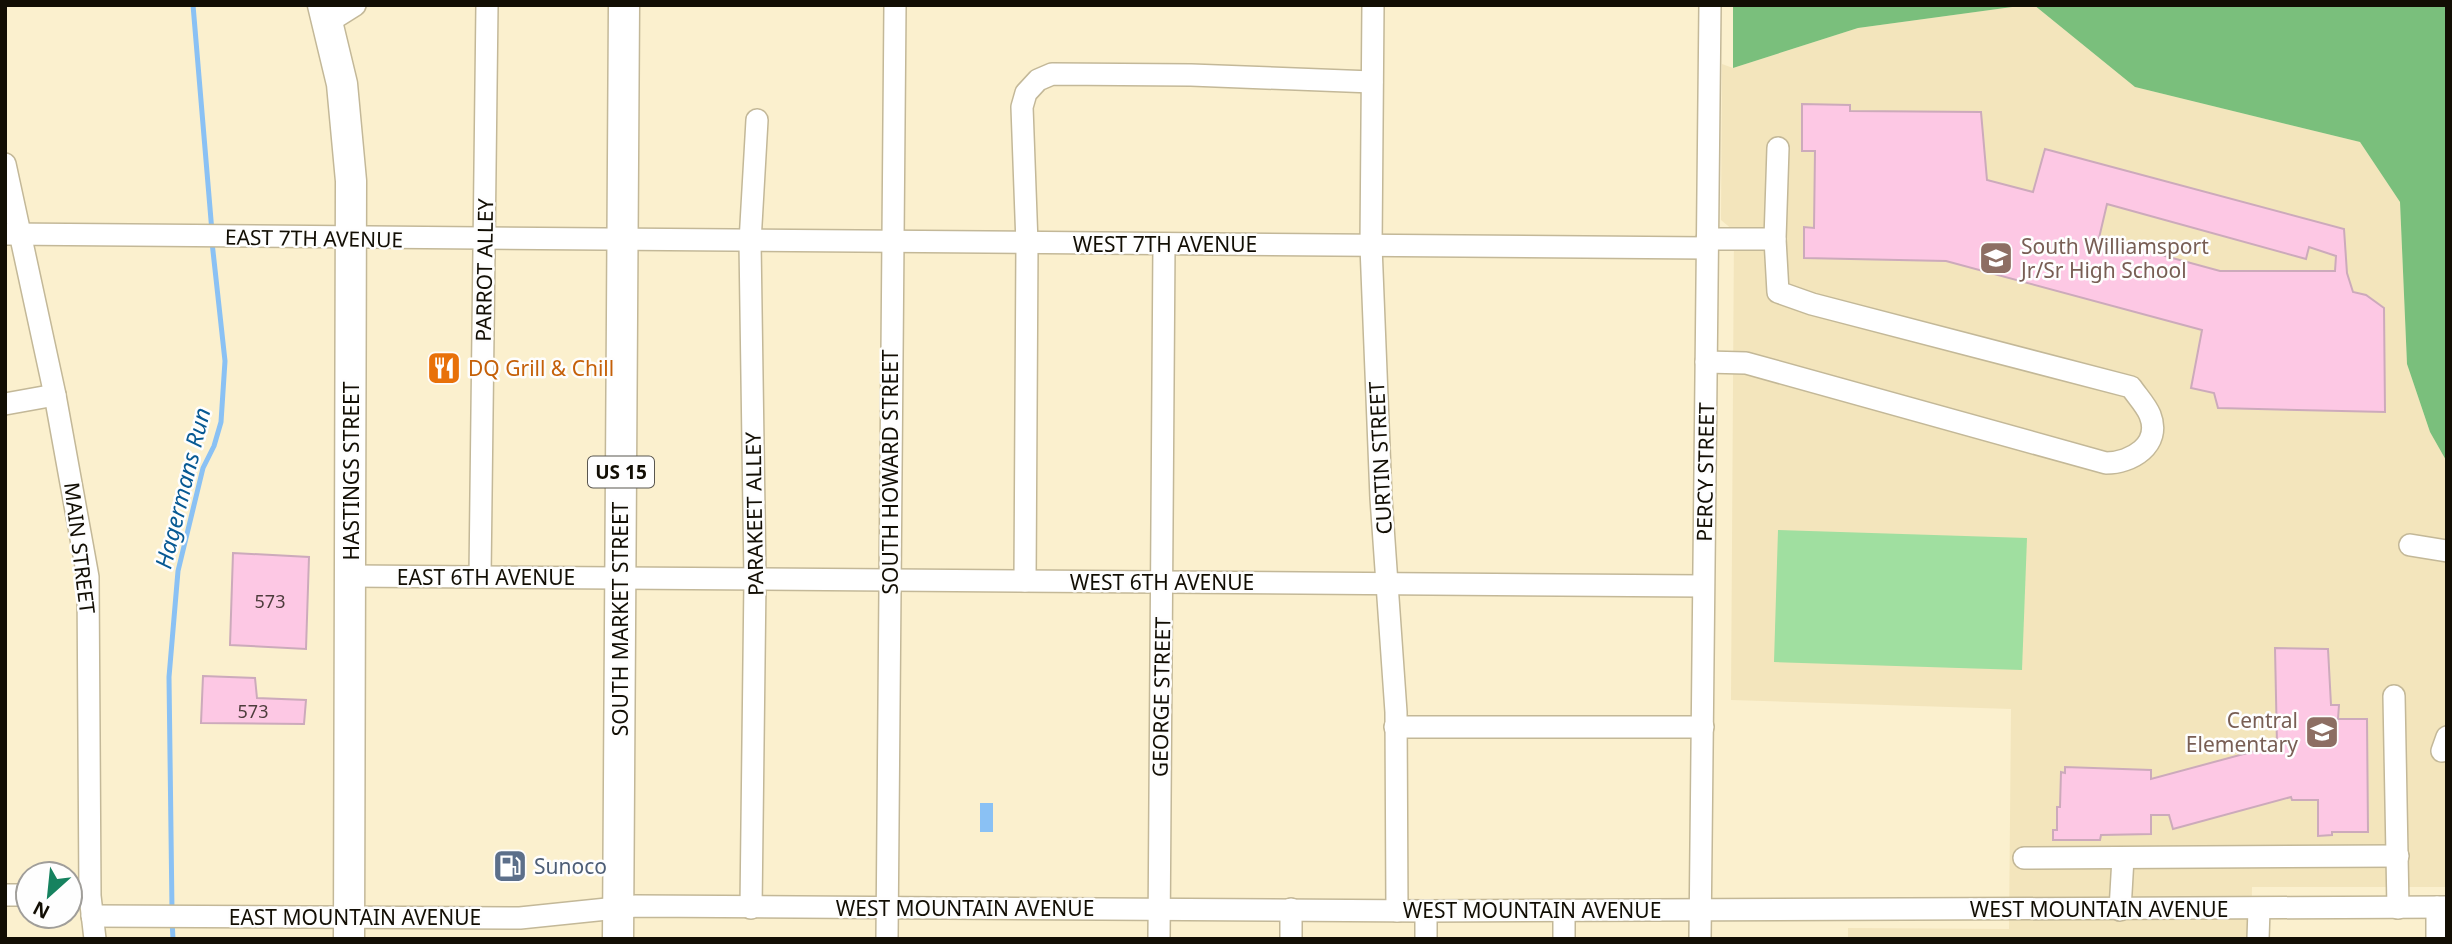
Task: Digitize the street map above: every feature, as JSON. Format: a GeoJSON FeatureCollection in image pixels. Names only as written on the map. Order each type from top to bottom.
{"type":"FeatureCollection","features":[{"type":"Feature","properties":{"kind":"highway","name":"SOUTH MARKET STREET"},"geometry":{"type":"LineString","coordinates":[[618,939],[624,5]]}},
{"type":"Feature","properties":{"kind":"highway","name":"HASTINGS STREET"},"geometry":{"type":"LineString","coordinates":[[325,13],[347,117],[352,238],[349,928]]}},
{"type":"Feature","properties":{"kind":"street"},"geometry":{"type":"LineString","coordinates":[[325,13],[355,5]]}},
{"type":"Feature","properties":{"kind":"street","name":"PARROT ALLEY"},"geometry":{"type":"LineString","coordinates":[[480,577],[487,5]]}},
{"type":"Feature","properties":{"kind":"street","name":"SOUTH HOWARD STREET"},"geometry":{"type":"LineString","coordinates":[[887,939],[895,5]]}},
{"type":"Feature","properties":{"kind":"street","name":"CURTIN STREET"},"geometry":{"type":"LineString","coordinates":[[1373,5],[1371,246],[1381,498],[1395,727],[1397,911]]}},
{"type":"Feature","properties":{"kind":"street","name":"PERCY STREET"},"geometry":{"type":"LineString","coordinates":[[1700,939],[1710,5]]}},
{"type":"Feature","properties":{"kind":"street"},"geometry":{"type":"LineString","coordinates":[[1025,581],[1027,244],[1022,107],[1026,93],[1038,80],[1052,74],[1191,75],[1372,82]]}},
{"type":"Feature","properties":{"kind":"street","name":"PARAKEET ALLEY"},"geometry":{"type":"LineString","coordinates":[[751,908],[755,579],[750,242],[757,120]]}},
{"type":"Feature","properties":{"kind":"street"},"geometry":{"type":"LineString","coordinates":[[1706,362],[1746,362],[2106,463],[2122,463],[2133,458],[2148,442],[2152,431],[2149,412],[2131,387],[1812,304],[1778,292],[1775,239],[1778,148]]}},
{"type":"Feature","properties":{"kind":"street","name":"MAIN STREET"},"geometry":{"type":"LineString","coordinates":[[5,164],[13,234],[55,395],[88,577],[84,902],[95,939]]}},
{"type":"Feature","properties":{"kind":"street","name":"EAST 7TH AVENUE"},"geometry":{"type":"LineString","coordinates":[[13,234],[622,241]]}},
{"type":"Feature","properties":{"kind":"street","name":"WEST 7TH AVENUE"},"geometry":{"type":"LineString","coordinates":[[622,241],[1371,246],[1707,243],[1775,239]]}},
{"type":"Feature","properties":{"kind":"street","name":"GEORGE STREET"},"geometry":{"type":"LineString","coordinates":[[1159,939],[1164,244]]}},
{"type":"Feature","properties":{"kind":"street"},"geometry":{"type":"LineString","coordinates":[[5,404],[55,395]]}},
{"type":"Feature","properties":{"kind":"street"},"geometry":{"type":"LineString","coordinates":[[2410,545],[2447,551]]}},
{"type":"Feature","properties":{"kind":"street","name":"EAST 6TH AVENUE"},"geometry":{"type":"LineString","coordinates":[[351,576],[620,578]]}},
{"type":"Feature","properties":{"kind":"street","name":"WEST 6TH AVENUE"},"geometry":{"type":"LineString","coordinates":[[620,578],[1703,586]]}},
{"type":"Feature","properties":{"kind":"street"},"geometry":{"type":"LineString","coordinates":[[2394,696],[2398,908]]}},
{"type":"Feature","properties":{"kind":"street"},"geometry":{"type":"LineString","coordinates":[[1395,727],[1703,727]]}},
{"type":"Feature","properties":{"kind":"street"},"geometry":{"type":"LineString","coordinates":[[2024,858],[2398,856]]}},
{"type":"Feature","properties":{"kind":"street"},"geometry":{"type":"LineString","coordinates":[[2120,910],[2123,858]]}},
{"type":"Feature","properties":{"kind":"street","name":"EAST MOUNTAIN AVENUE"},"geometry":{"type":"LineString","coordinates":[[84,902],[156,916],[197,916],[349,928],[520,918],[618,908]]}},
{"type":"Feature","properties":{"kind":"street"},"geometry":{"type":"LineString","coordinates":[[2437,939],[2442,907]]}},
{"type":"Feature","properties":{"kind":"street","name":"WEST MOUNTAIN AVENUE"},"geometry":{"type":"LineString","coordinates":[[618,908],[1291,908],[1564,911],[2442,907]]}},
{"type":"Feature","properties":{"kind":"street"},"geometry":{"type":"LineString","coordinates":[[1291,908],[1292,939]]}},
{"type":"Feature","properties":{"kind":"street"},"geometry":{"type":"LineString","coordinates":[[2258,939],[2259,909]]}},
{"type":"Feature","properties":{"kind":"street"},"geometry":{"type":"LineString","coordinates":[[1426,911],[1426,939]]}},
{"type":"Feature","properties":{"kind":"street"},"geometry":{"type":"LineString","coordinates":[[1564,911],[1564,939]]}},
{"type":"Feature","properties":{"kind":"shaded area"},"geometry":{"type":"Polygon","coordinates":[[[2034,5],[2135,87],[2360,142],[2400,202],[2407,364],[2430,432],[2447,462],[2447,887],[2252,887],[2251,939],[1848,939],[1848,928],[2009,929],[2011,709],[1731,700],[1734,231],[1721,220],[1722,64],[1733,68],[1858,28],[2034,5]]]}},
{"type":"Feature","properties":{"kind":"green space"},"geometry":{"type":"Polygon","coordinates":[[[1733,5],[2027,5],[1858,28],[1733,68],[1733,5]]]}},
{"type":"Feature","properties":{"kind":"green space"},"geometry":{"type":"Polygon","coordinates":[[[2034,5],[2447,5],[2447,462],[2430,432],[2407,364],[2400,202],[2360,142],[2135,87],[2034,5]]]}},
{"type":"Feature","properties":{"kind":"green space"},"geometry":{"type":"Polygon","coordinates":[[[1778,530],[2027,538],[2022,670],[1774,662],[1778,530]]]}},
{"type":"Feature","properties":{"kind":"water"},"geometry":{"type":"Polygon","coordinates":[[[980,803],[993,803],[993,832],[980,832],[980,803]]]}},
{"type":"Feature","properties":{"kind":"building","name":"South Williamsport Jr/Sr High School"},"geometry":{"type":"Polygon","coordinates":[[[1802,104],[1850,105],[1850,111],[1981,112],[1987,180],[2033,192],[2045,149],[2344,229],[2347,273],[2353,292],[2366,295],[2384,308],[2385,412],[2218,408],[2214,393],[2191,388],[2202,330],[1946,261],[1804,258],[1804,227],[1814,228],[1815,151],[1802,151],[1802,104]],[[2107,204],[2099,238],[2220,271],[2335,271],[2336,256],[2309,247],[2306,259],[2107,204]]]}},
{"type":"Feature","properties":{"kind":"building"},"geometry":{"type":"Polygon","coordinates":[[[233,553],[309,557],[306,649],[230,645],[233,553]]]}},
{"type":"Feature","properties":{"kind":"building","name":"Central Elementary"},"geometry":{"type":"Polygon","coordinates":[[[2275,648],[2328,649],[2331,705],[2339,705],[2338,719],[2367,719],[2368,832],[2332,832],[2332,835],[2318,836],[2318,800],[2292,800],[2291,797],[2173,829],[2169,815],[2151,815],[2151,834],[2101,835],[2100,840],[2053,840],[2053,830],[2057,830],[2057,807],[2060,807],[2061,772],[2065,773],[2065,767],[2151,770],[2151,779],[2277,745],[2275,648]]]}},
{"type":"Feature","properties":{"kind":"building"},"geometry":{"type":"Polygon","coordinates":[[[203,676],[255,678],[257,698],[306,700],[304,724],[201,723],[203,676]]]}},
{"type":"Feature","properties":{"kind":"waterway","name":"Hagermans Run"},"geometry":{"type":"LineString","coordinates":[[193,5],[212,232]]}},
{"type":"Feature","properties":{"kind":"waterway","name":"Hagermans Run"},"geometry":{"type":"LineString","coordinates":[[172,910],[169,677],[178,571],[203,468],[214,446],[221,422],[225,361],[212,242]]}},
{"type":"Feature","properties":{"kind":"waterway","name":"Hagermans Run"},"geometry":{"type":"LineString","coordinates":[[172,920],[173,939]]}},
{"type":"Feature","properties":{"kind":"place","name":"South Williamsport Jr/Sr High School"},"geometry":{"type":"Point","coordinates":[1996,258]}},
{"type":"Feature","properties":{"kind":"place","name":"DQ Grill & Chill"},"geometry":{"type":"Point","coordinates":[444,368]}},
{"type":"Feature","properties":{"kind":"place","name":"Central Elementary"},"geometry":{"type":"Point","coordinates":[2322,732]}},
{"type":"Feature","properties":{"kind":"place","name":"Sunoco"},"geometry":{"type":"Point","coordinates":[510,866]}}]}
